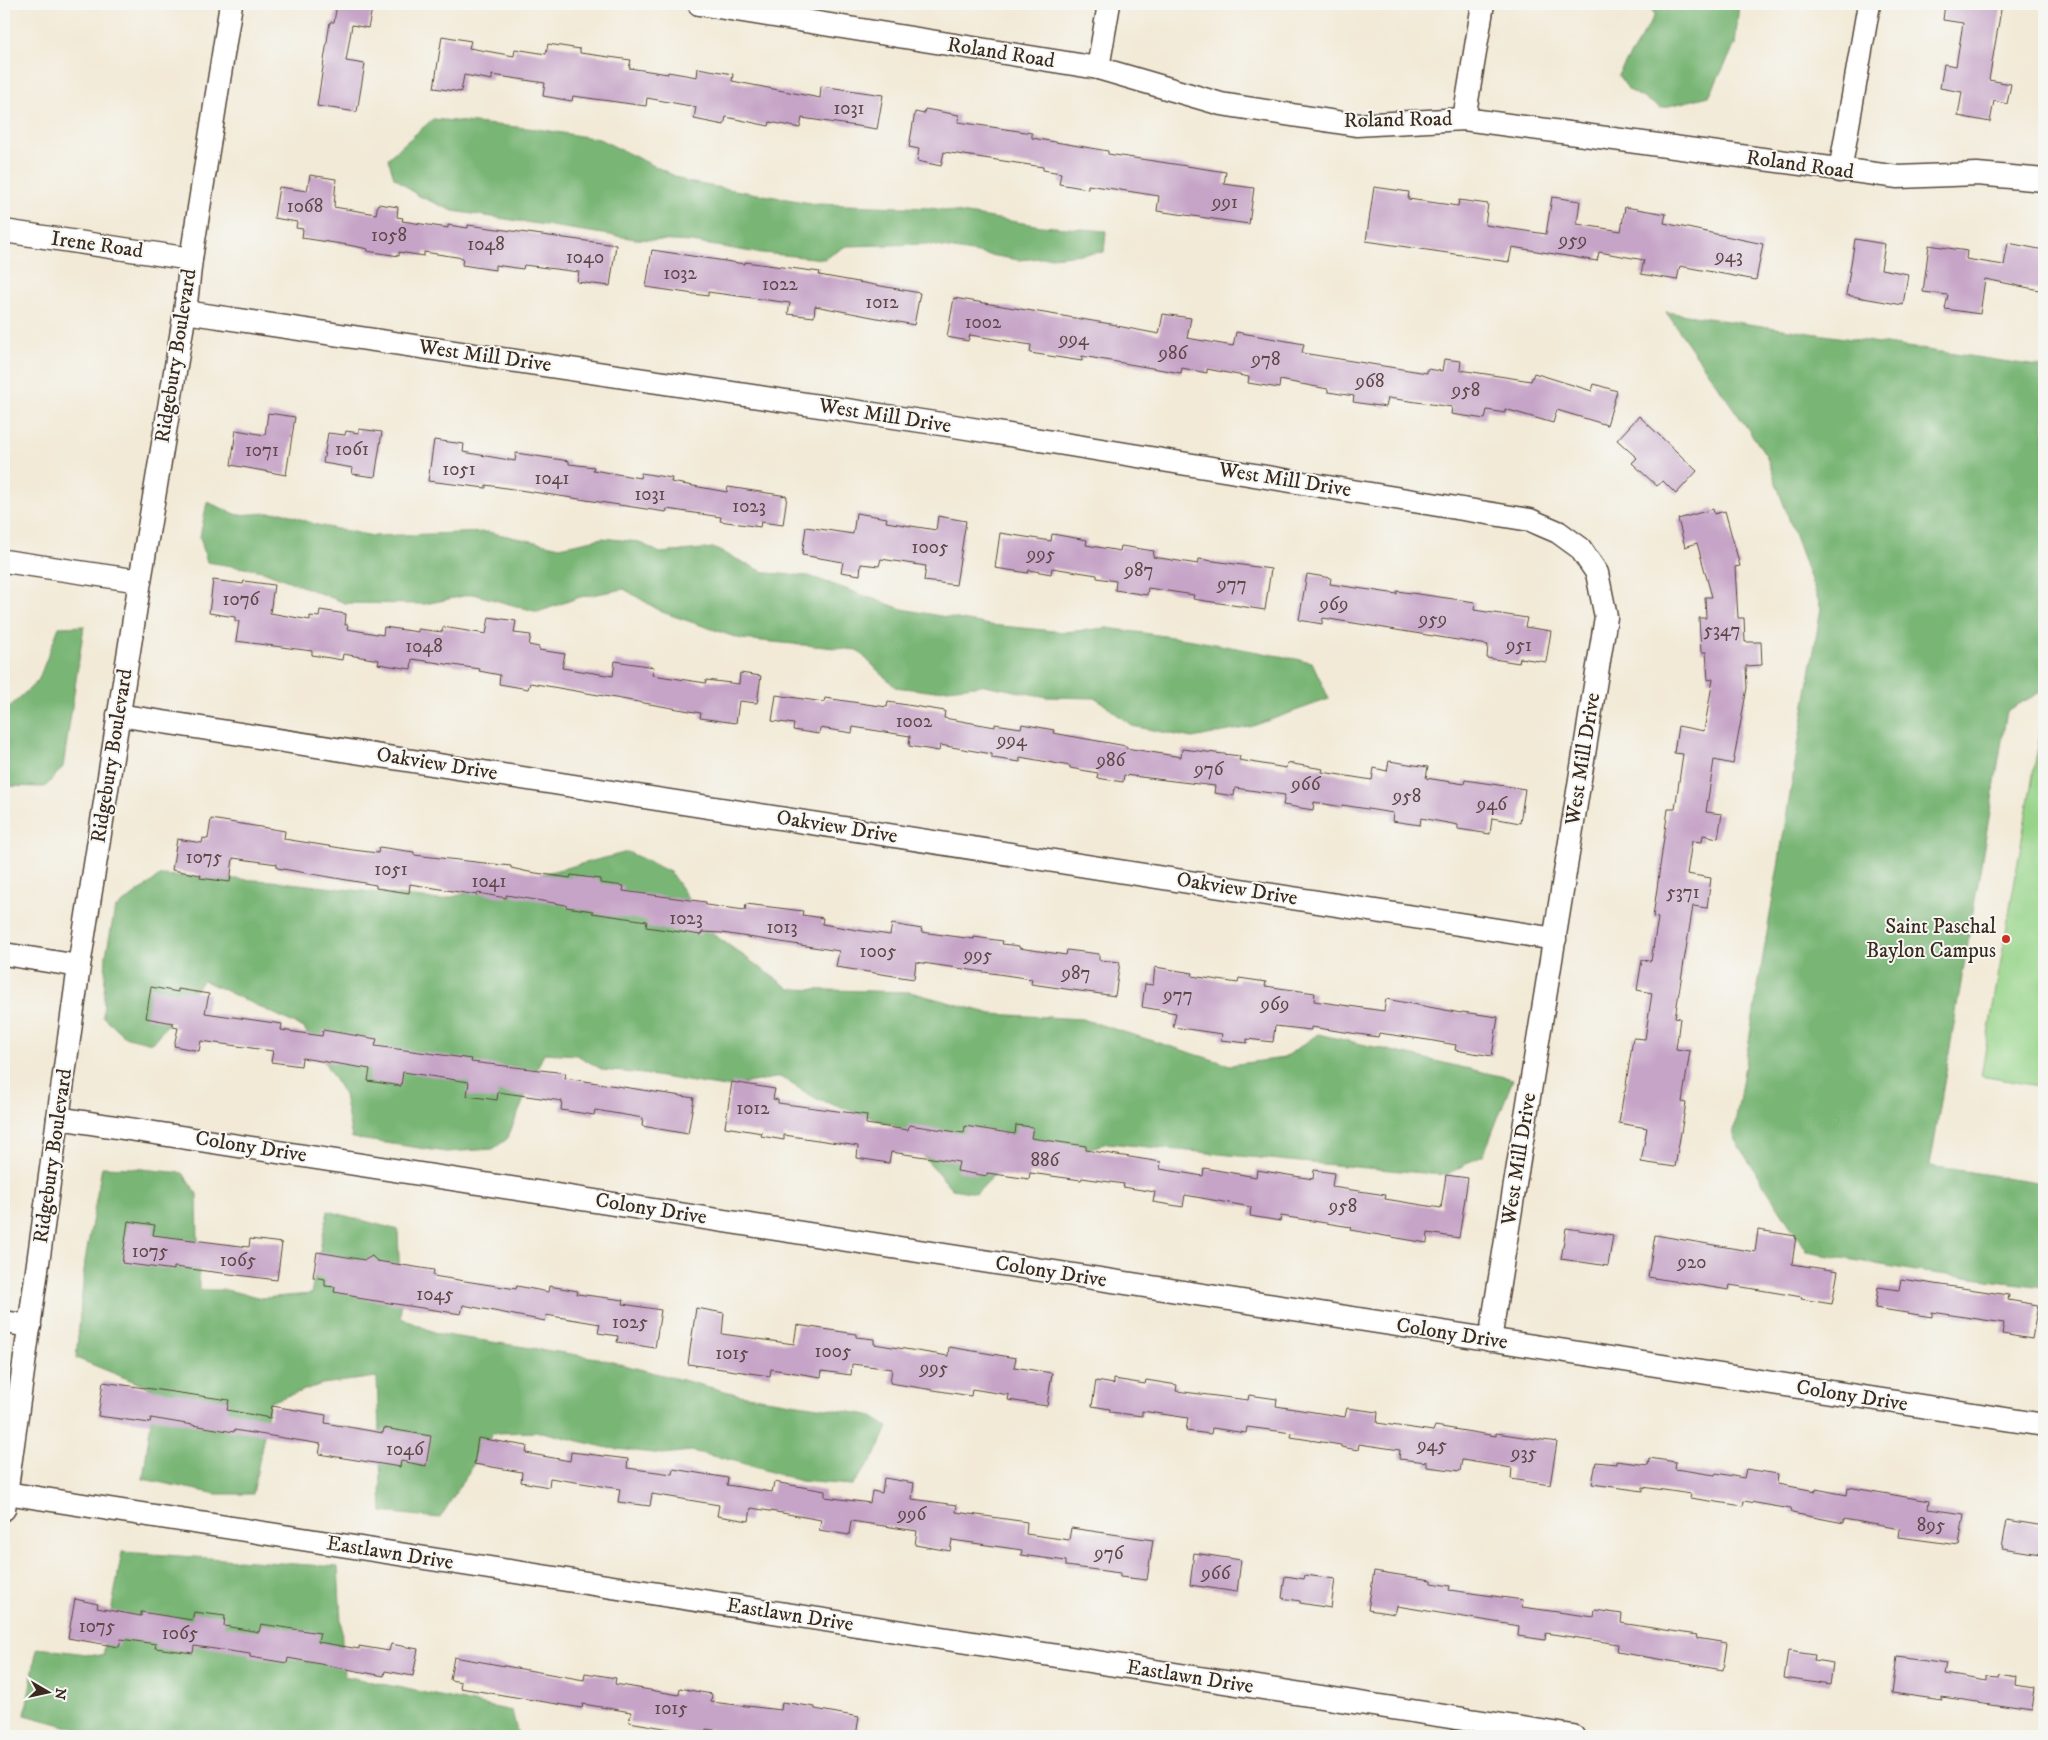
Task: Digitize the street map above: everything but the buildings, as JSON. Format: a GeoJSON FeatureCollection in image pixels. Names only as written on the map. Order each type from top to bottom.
{"type":"FeatureCollection","features":[{"type":"Feature","properties":{"kind":"street","name":"Ridgebury Boulevard"},"geometry":{"type":"LineString","coordinates":[[5,1501],[79,966],[118,715],[185,312],[191,259],[231,4]]}},
{"type":"Feature","properties":{"kind":"street","name":"Roland Road"},"geometry":{"type":"LineString","coordinates":[[699,4],[1098,68],[1221,104],[1356,125],[1464,119],[1840,171],[1898,177],[1977,174],[2044,180]]}},
{"type":"Feature","properties":{"kind":"street"},"geometry":{"type":"LineString","coordinates":[[1098,68],[1109,4]]}},
{"type":"Feature","properties":{"kind":"street"},"geometry":{"type":"LineString","coordinates":[[1464,119],[1483,4]]}},
{"type":"Feature","properties":{"kind":"street"},"geometry":{"type":"LineString","coordinates":[[1840,171],[1869,4]]}},
{"type":"Feature","properties":{"kind":"street","name":"Irene Road"},"geometry":{"type":"LineString","coordinates":[[4,231],[191,259]]}},
{"type":"Feature","properties":{"kind":"street","name":"West Mill Drive"},"geometry":{"type":"LineString","coordinates":[[185,312],[954,426],[1530,520],[1552,530],[1580,548],[1597,573],[1606,617],[1490,1340]]}},
{"type":"Feature","properties":{"kind":"street"},"geometry":{"type":"LineString","coordinates":[[4,561],[140,581]]}},
{"type":"Feature","properties":{"kind":"street","name":"Oakview Drive"},"geometry":{"type":"LineString","coordinates":[[118,715],[1555,939]]}},
{"type":"Feature","properties":{"kind":"street"},"geometry":{"type":"LineString","coordinates":[[4,954],[79,966]]}},
{"type":"Feature","properties":{"kind":"street","name":"Colony Drive"},"geometry":{"type":"LineString","coordinates":[[58,1118],[2044,1425]]}},
{"type":"Feature","properties":{"kind":"street"},"geometry":{"type":"LineString","coordinates":[[4,1322],[30,1326]]}},
{"type":"Feature","properties":{"kind":"street","name":"Eastlawn Drive"},"geometry":{"type":"LineString","coordinates":[[5,1501],[1574,1736]]}},
{"type":"Feature","properties":{"kind":"green space"},"geometry":{"type":"Polygon","coordinates":[[[1648,4],[1739,4],[1735,45],[1709,96],[1661,108],[1629,90],[1618,75],[1655,15],[1648,4]]]}},
{"type":"Feature","properties":{"kind":"green space"},"geometry":{"type":"Polygon","coordinates":[[[433,119],[537,129],[599,139],[687,182],[816,204],[931,208],[1041,226],[1106,231],[1104,252],[1019,260],[925,244],[846,246],[824,259],[752,252],[692,242],[636,239],[453,211],[417,195],[394,177],[388,158],[433,119]]]}},
{"type":"Feature","properties":{"kind":"green space"},"geometry":{"type":"Polygon","coordinates":[[[1666,312],[2044,367],[2044,690],[2007,711],[1930,1166],[2044,1183],[2044,1287],[1916,1271],[1807,1252],[1733,1137],[1821,608],[1766,455],[1666,312]]]}},
{"type":"Feature","properties":{"kind":"green space"},"geometry":{"type":"Polygon","coordinates":[[[207,502],[238,515],[282,512],[317,525],[373,536],[488,532],[560,547],[602,538],[639,542],[660,553],[713,548],[766,573],[809,576],[902,609],[990,625],[1065,632],[1107,628],[1193,640],[1312,662],[1329,699],[1250,727],[1192,738],[1132,726],[1096,698],[1047,697],[984,685],[928,691],[895,687],[857,650],[741,639],[662,612],[624,589],[580,597],[538,612],[473,594],[425,604],[345,603],[263,571],[207,562],[200,537],[207,502]]]}},
{"type":"Feature","properties":{"kind":"green space"},"geometry":{"type":"Polygon","coordinates":[[[84,626],[63,767],[45,787],[4,786],[4,710],[38,681],[59,627],[84,626]]]}},
{"type":"Feature","properties":{"kind":"green space"},"geometry":{"type":"Polygon","coordinates":[[[2044,711],[2044,1087],[1981,1076],[2044,711]]]}},
{"type":"Feature","properties":{"kind":"green space"},"geometry":{"type":"Polygon","coordinates":[[[628,852],[670,872],[713,934],[790,989],[910,992],[992,1014],[1082,1019],[1230,1065],[1284,1058],[1318,1034],[1513,1079],[1484,1154],[1446,1175],[1108,1143],[995,1174],[977,1193],[952,1189],[898,1127],[817,1099],[780,1077],[725,1087],[643,1074],[603,1070],[577,1055],[544,1053],[507,1139],[493,1149],[446,1152],[352,1138],[344,1095],[304,1028],[203,980],[152,1043],[124,1036],[103,1017],[106,955],[115,909],[161,875],[272,881],[440,900],[628,852]]]}},
{"type":"Feature","properties":{"kind":"green space"},"geometry":{"type":"Polygon","coordinates":[[[102,1167],[183,1173],[197,1194],[199,1290],[226,1290],[263,1298],[311,1294],[328,1211],[398,1230],[401,1318],[439,1334],[597,1358],[740,1395],[869,1415],[888,1427],[875,1456],[852,1485],[800,1481],[735,1461],[691,1451],[663,1454],[608,1448],[542,1432],[493,1433],[440,1518],[382,1512],[377,1377],[322,1384],[270,1402],[253,1494],[217,1494],[143,1479],[155,1390],[76,1358],[85,1261],[102,1167]]]}},
{"type":"Feature","properties":{"kind":"green space"},"geometry":{"type":"Polygon","coordinates":[[[122,1552],[338,1567],[344,1676],[512,1711],[518,1736],[103,1736],[25,1715],[37,1648],[103,1656],[122,1552]]]}},
{"type":"Feature","properties":{"kind":"place","name":"Saint Paschal Baylon Campus"},"geometry":{"type":"Point","coordinates":[2006,939]}}]}
